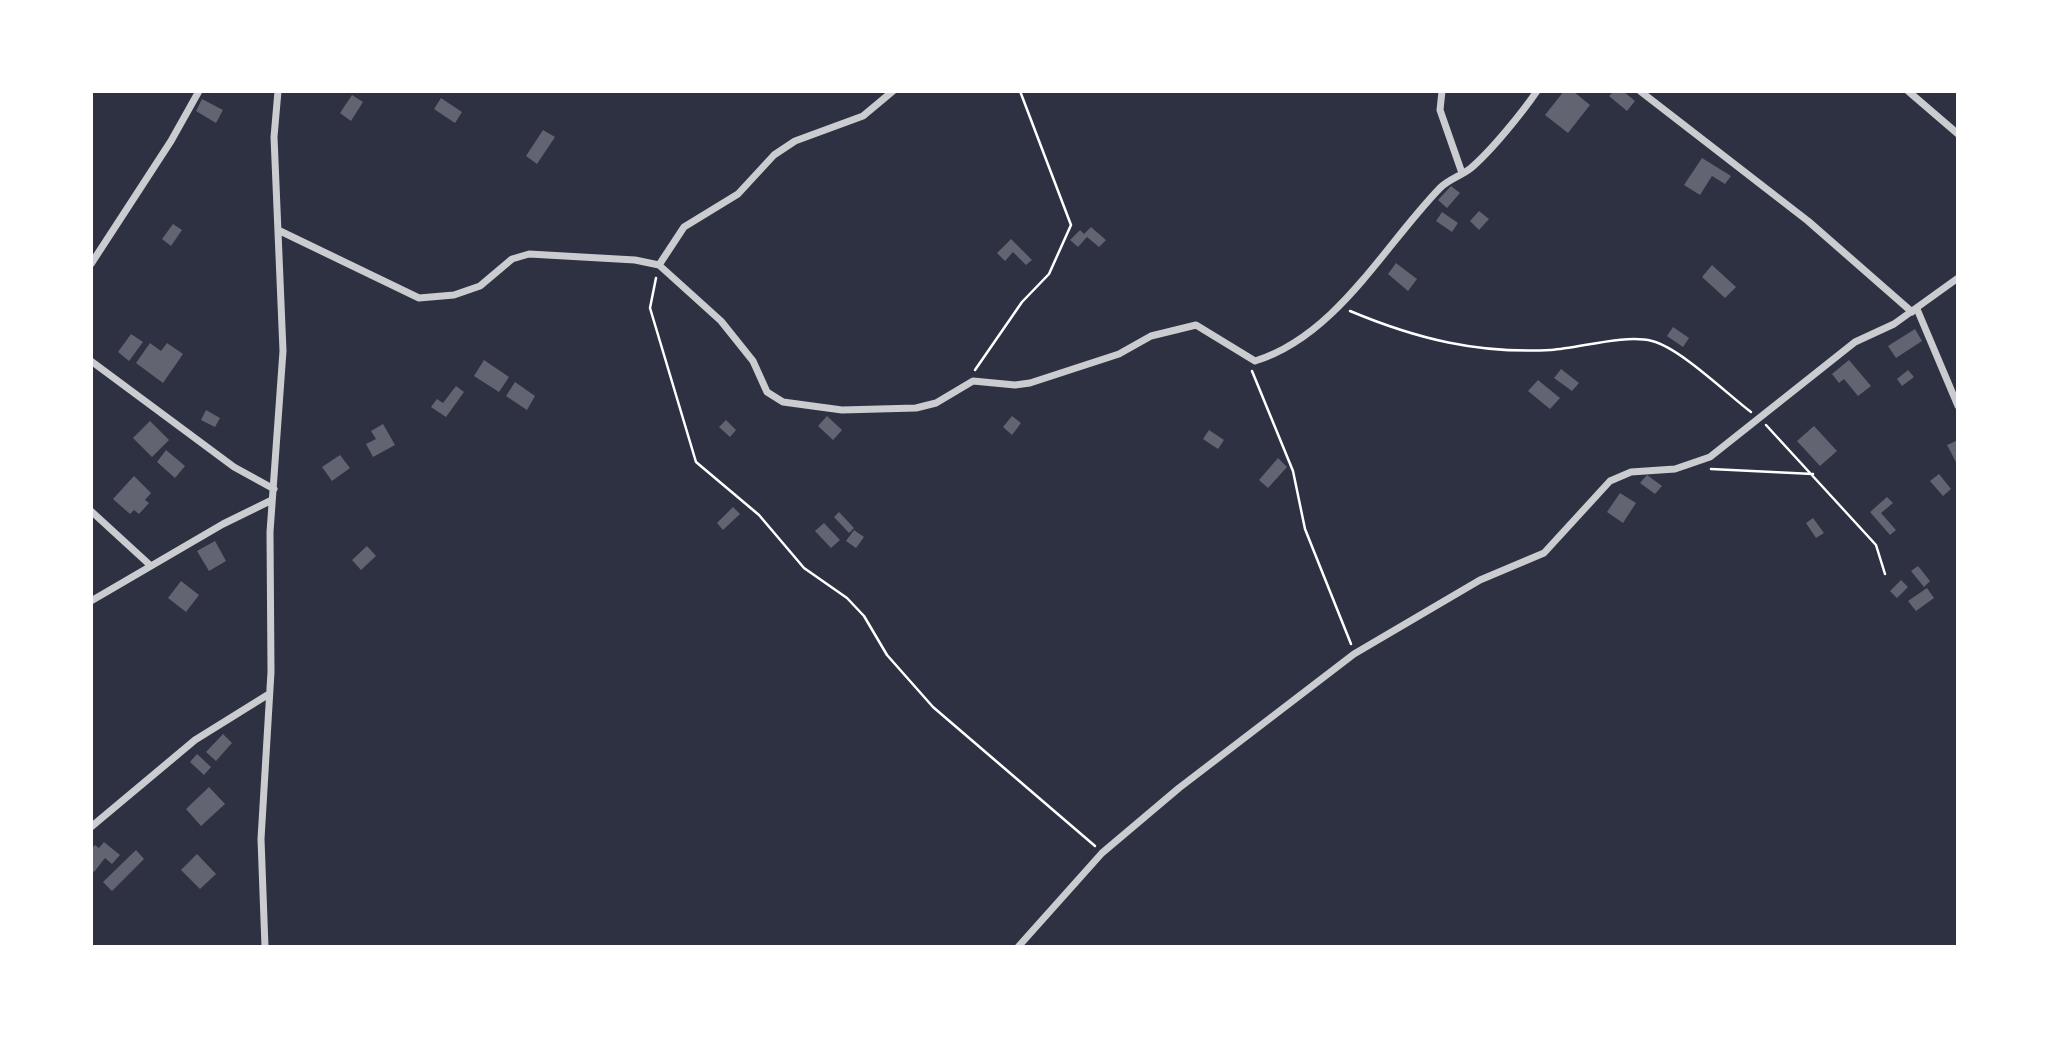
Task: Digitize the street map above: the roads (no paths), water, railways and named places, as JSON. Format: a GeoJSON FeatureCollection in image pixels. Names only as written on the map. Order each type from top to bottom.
{"type":"FeatureCollection","features":[{"type":"Feature","properties":{"kind":"street"},"geometry":{"type":"LineString","coordinates":[[91,264],[171,141],[200,91]]}},
{"type":"Feature","properties":{"kind":"street"},"geometry":{"type":"LineString","coordinates":[[265,947],[261,839],[270,694],[269,564],[283,351],[274,138],[278,91]]}},
{"type":"Feature","properties":{"kind":"street"},"geometry":{"type":"LineString","coordinates":[[659,265],[684,227],[738,194],[774,155],[795,141],[863,116],[893,91]]}},
{"type":"Feature","properties":{"kind":"street"},"geometry":{"type":"LineString","coordinates":[[1442,91],[1440,110],[1462,173]]}},
{"type":"Feature","properties":{"kind":"street"},"geometry":{"type":"LineString","coordinates":[[278,230],[419,298],[454,295],[480,286],[512,259],[529,254],[635,260],[659,265],[721,321],[753,361],[767,392],[783,402],[842,410],[916,408],[936,402],[969,383],[1030,383],[1118,355],[1151,336],[1196,325],[1255,361],[1287,350],[1338,307],[1426,203],[1452,178],[1470,169],[1537,91]]}},
{"type":"Feature","properties":{"kind":"street"},"geometry":{"type":"LineString","coordinates":[[1640,91],[1808,221],[1914,310],[1958,406]]}},
{"type":"Feature","properties":{"kind":"street"},"geometry":{"type":"LineString","coordinates":[[1908,91],[1958,134]]}},
{"type":"Feature","properties":{"kind":"street"},"geometry":{"type":"LineString","coordinates":[[1017,947],[1102,853],[1179,788],[1354,654],[1480,580],[1544,553],[1610,481],[1630,472],[1688,466],[1710,457],[1855,342],[1914,310],[1958,278]]}},
{"type":"Feature","properties":{"kind":"street"},"geometry":{"type":"LineString","coordinates":[[91,361],[234,467],[274,489]]}},
{"type":"Feature","properties":{"kind":"street"},"geometry":{"type":"LineString","coordinates":[[91,601],[223,524],[272,500]]}},
{"type":"Feature","properties":{"kind":"street"},"geometry":{"type":"LineString","coordinates":[[91,511],[151,566]]}},
{"type":"Feature","properties":{"kind":"street"},"geometry":{"type":"LineString","coordinates":[[91,827],[195,740],[270,694]]}}]}
